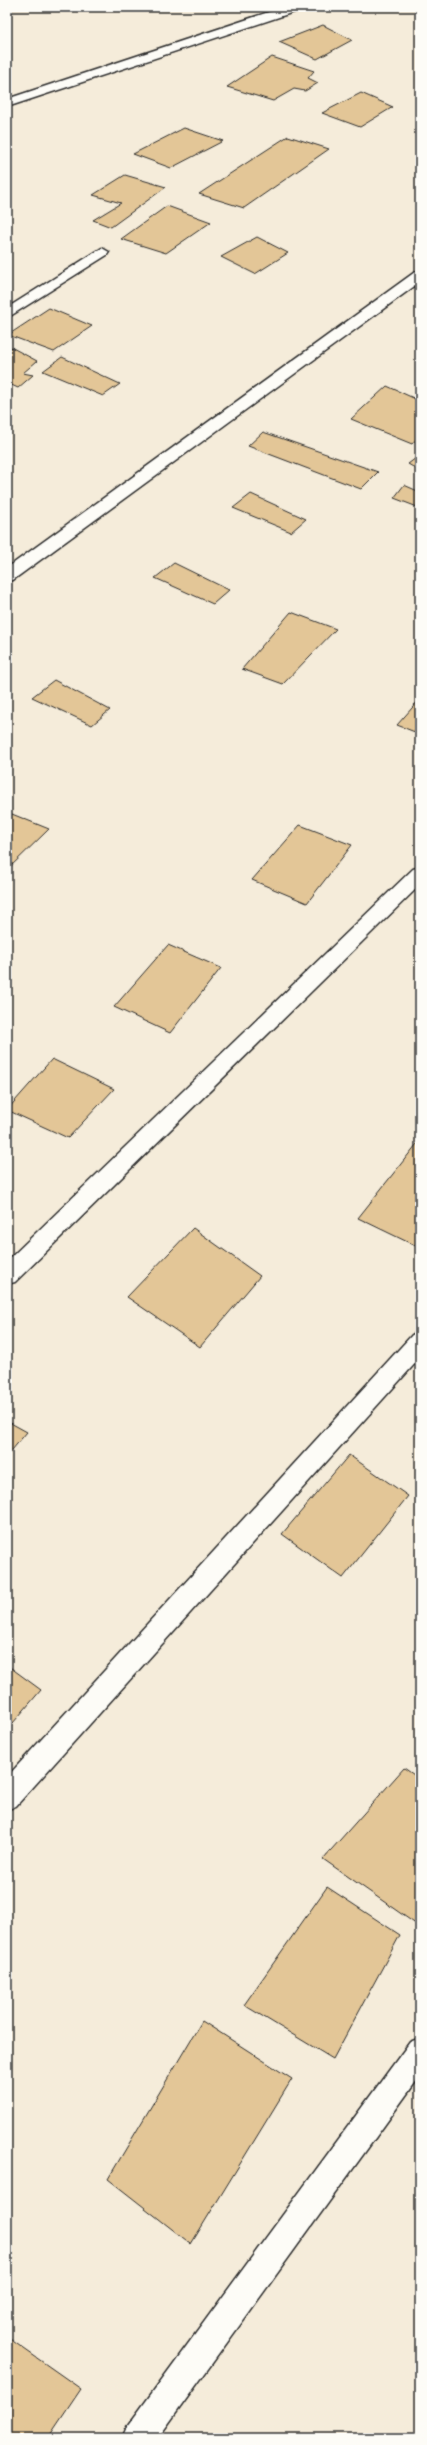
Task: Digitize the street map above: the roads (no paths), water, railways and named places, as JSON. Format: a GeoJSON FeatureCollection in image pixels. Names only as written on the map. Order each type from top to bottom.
{"type":"FeatureCollection","features":[{"type":"Feature","properties":{"kind":"street"},"geometry":{"type":"LineString","coordinates":[[7,103],[296,7]]}},
{"type":"Feature","properties":{"kind":"street"},"geometry":{"type":"LineString","coordinates":[[7,314],[102,252]]}},
{"type":"Feature","properties":{"kind":"street"},"geometry":{"type":"LineString","coordinates":[[7,576],[420,275]]}},
{"type":"Feature","properties":{"kind":"street"},"geometry":{"type":"LineString","coordinates":[[7,1275],[420,874]]}},
{"type":"Feature","properties":{"kind":"street"},"geometry":{"type":"LineString","coordinates":[[7,1797],[420,1342]]}},
{"type":"Feature","properties":{"kind":"street"},"geometry":{"type":"LineString","coordinates":[[138,2438],[420,2052]]}}]}
